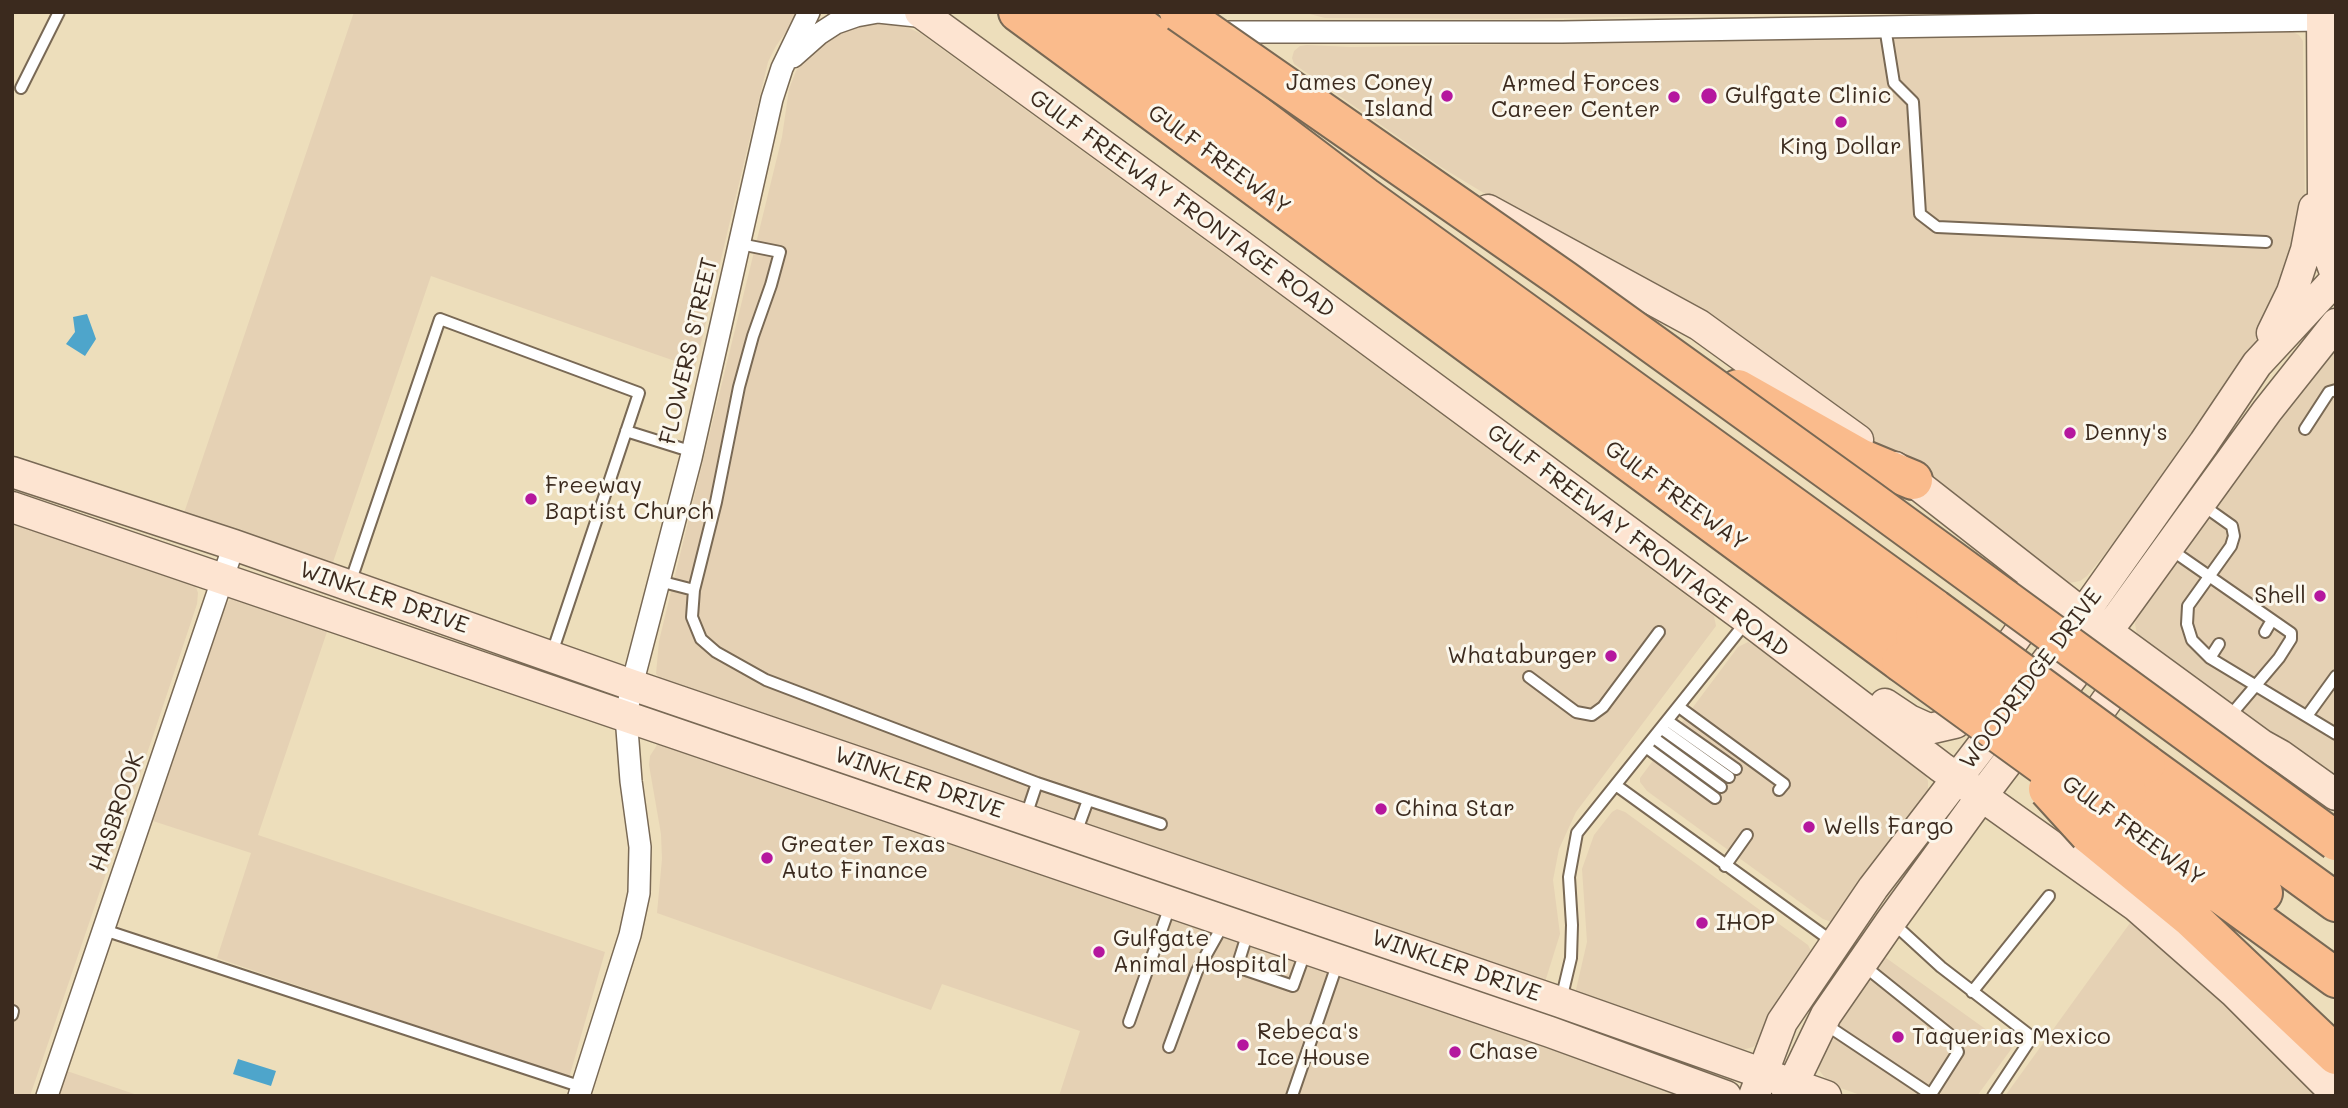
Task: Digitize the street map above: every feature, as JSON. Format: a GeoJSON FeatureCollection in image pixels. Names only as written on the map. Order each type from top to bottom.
{"type":"FeatureCollection","features":[{"type":"Feature","properties":{"kind":"highway","name":"GULF FREEWAY"},"geometry":{"type":"LineString","coordinates":[[1018,12],[1917,635]]}},
{"type":"Feature","properties":{"kind":"highway","name":"GULF FREEWAY"},"geometry":{"type":"LineString","coordinates":[[1068,12],[1917,635],[1997,732],[2336,978]]}},
{"type":"Feature","properties":{"kind":"highway","name":"GULF FREEWAY"},"geometry":{"type":"LineString","coordinates":[[1121,12],[1366,197],[1917,635],[2109,813],[2336,947]]}},
{"type":"Feature","properties":{"kind":"highway"},"geometry":{"type":"LineString","coordinates":[[1178,12],[1575,288],[2336,841]]}},
{"type":"Feature","properties":{"kind":"highway"},"geometry":{"type":"LineString","coordinates":[[1366,197],[1435,216],[1860,458],[1913,480]]}},
{"type":"Feature","properties":{"kind":"highway","name":"GULF FREEWAY"},"geometry":{"type":"LineString","coordinates":[[2109,813],[2336,902]]}},
{"type":"Feature","properties":{"kind":"highway"},"geometry":{"type":"LineString","coordinates":[[2109,813],[2190,917],[2336,1055]]}},
{"type":"Feature","properties":{"kind":"highway"},"geometry":{"type":"LineString","coordinates":[[2207,885],[2336,1007]]}},
{"type":"Feature","properties":{"kind":"main road"},"geometry":{"type":"LineString","coordinates":[[1203,12],[1389,148],[1482,206],[1699,325],[1913,480],[2083,614],[2336,796]]}},
{"type":"Feature","properties":{"kind":"main road","name":"GULF FREEWAY FRONTAGE ROAD"},"geometry":{"type":"LineString","coordinates":[[923,14],[1751,623],[1981,797],[2109,813],[2136,906],[2223,983],[2336,1094]]}},
{"type":"Feature","properties":{"kind":"main road"},"geometry":{"type":"LineString","coordinates":[[2322,16],[2329,256],[2336,277]]}},
{"type":"Feature","properties":{"kind":"main road"},"geometry":{"type":"LineString","coordinates":[[2257,364],[2292,292],[2306,250],[2311,220],[2327,194]]}},
{"type":"Feature","properties":{"kind":"main road","name":"WOODRIDGE DRIVE"},"geometry":{"type":"LineString","coordinates":[[1758,1085],[1782,1022],[1835,943],[1955,778],[2083,614],[2257,364],[2336,277]]}},
{"type":"Feature","properties":{"kind":"main road","name":"WOODRIDGE DRIVE"},"geometry":{"type":"LineString","coordinates":[[1789,1090],[1822,1022],[1891,921],[1981,797],[2108,631],[2267,411],[2336,324]]}},
{"type":"Feature","properties":{"kind":"main road","name":"WINKLER DRIVE"},"geometry":{"type":"LineString","coordinates":[[13,473],[234,545],[632,685],[1560,1002],[1758,1085],[1826,1096]]}},
{"type":"Feature","properties":{"kind":"main road","name":"WINKLER DRIVE"},"geometry":{"type":"LineString","coordinates":[[12,507],[1306,948],[1726,1096]]}},
{"type":"Feature","properties":{"kind":"main road"},"geometry":{"type":"LineString","coordinates":[[1751,623],[1773,629],[1909,720],[1929,729],[1955,723],[2023,627],[2026,616],[2026,603],[2021,586],[2011,570],[1983,547],[1978,532]]}},
{"type":"Feature","properties":{"kind":"main road"},"geometry":{"type":"LineString","coordinates":[[2109,813],[2050,834],[2043,820],[2044,791],[2110,696],[2126,690],[2145,691],[2180,704],[2232,738],[2262,745]]}},
{"type":"Feature","properties":{"kind":"main road"},"geometry":{"type":"LineString","coordinates":[[959,830],[970,800]]}},
{"type":"Feature","properties":{"kind":"main road"},"geometry":{"type":"LineString","coordinates":[[1184,907],[1209,882]]}},
{"type":"Feature","properties":{"kind":"main road"},"geometry":{"type":"LineString","coordinates":[[1339,960],[1347,952],[1359,951],[1389,961],[1434,959]]}},
{"type":"Feature","properties":{"kind":"main road"},"geometry":{"type":"LineString","coordinates":[[1474,1006],[1485,976]]}},
{"type":"Feature","properties":{"kind":"main road"},"geometry":{"type":"LineString","coordinates":[[1550,1032],[1560,1002]]}},
{"type":"Feature","properties":{"kind":"street","name":"FLOWERS STREET"},"geometry":{"type":"LineString","coordinates":[[581,1093],[630,935],[639,893],[640,847],[626,716],[632,685],[693,452],[772,99],[782,68],[809,12]]}},
{"type":"Feature","properties":{"kind":"street","name":"FLOWERS STREET"},"geometry":{"type":"LineString","coordinates":[[782,68],[819,34],[836,23],[878,12],[923,14]]}},
{"type":"Feature","properties":{"kind":"street"},"geometry":{"type":"LineString","coordinates":[[1229,32],[1485,33],[1759,25],[1885,27],[2027,18],[2322,16]]}},
{"type":"Feature","properties":{"kind":"street","name":"HASBROOK"},"geometry":{"type":"LineString","coordinates":[[47,1096],[234,545]]}},
{"type":"Feature","properties":{"kind":"lane"},"geometry":{"type":"LineString","coordinates":[[21,88],[59,12]]}},
{"type":"Feature","properties":{"kind":"lane"},"geometry":{"type":"LineString","coordinates":[[1885,27],[1894,83],[1913,102],[1920,214],[1937,227],[2182,236],[2266,242]]}},
{"type":"Feature","properties":{"kind":"lane"},"geometry":{"type":"LineString","coordinates":[[740,243],[780,252],[752,335],[694,590],[692,617],[701,639],[716,652],[766,680],[1037,783],[1161,824]]}},
{"type":"Feature","properties":{"kind":"lane"},"geometry":{"type":"LineString","coordinates":[[349,585],[440,319],[639,393],[551,656]]}},
{"type":"Feature","properties":{"kind":"lane"},"geometry":{"type":"LineString","coordinates":[[2305,429],[2329,392],[2336,390]]}},
{"type":"Feature","properties":{"kind":"lane"},"geometry":{"type":"LineString","coordinates":[[626,431],[693,452]]}},
{"type":"Feature","properties":{"kind":"lane"},"geometry":{"type":"LineString","coordinates":[[2201,504],[2232,526],[2234,536],[2231,546],[2188,606],[2187,624],[2192,640],[2210,658],[2334,730]]}},
{"type":"Feature","properties":{"kind":"lane"},"geometry":{"type":"LineString","coordinates":[[2169,548],[2291,633],[2291,639],[2279,658],[2227,719]]}},
{"type":"Feature","properties":{"kind":"lane"},"geometry":{"type":"LineString","coordinates":[[659,581],[694,590]]}},
{"type":"Feature","properties":{"kind":"lane"},"geometry":{"type":"LineString","coordinates":[[2240,614],[2247,603]]}},
{"type":"Feature","properties":{"kind":"lane"},"geometry":{"type":"LineString","coordinates":[[2265,632],[2272,620]]}},
{"type":"Feature","properties":{"kind":"lane"},"geometry":{"type":"LineString","coordinates":[[1560,1002],[1570,958],[1572,925],[1569,877],[1577,833],[1751,623]]}},
{"type":"Feature","properties":{"kind":"lane"},"geometry":{"type":"LineString","coordinates":[[1529,677],[1576,712],[1592,715],[1603,706],[1659,632]]}},
{"type":"Feature","properties":{"kind":"lane"},"geometry":{"type":"LineString","coordinates":[[2210,658],[2219,644]]}},
{"type":"Feature","properties":{"kind":"lane"},"geometry":{"type":"LineString","coordinates":[[2236,674],[2244,662]]}},
{"type":"Feature","properties":{"kind":"lane"},"geometry":{"type":"LineString","coordinates":[[2307,716],[2336,676]]}},
{"type":"Feature","properties":{"kind":"lane"},"geometry":{"type":"LineString","coordinates":[[1679,707],[1784,783],[1779,790]]}},
{"type":"Feature","properties":{"kind":"lane"},"geometry":{"type":"LineString","coordinates":[[1665,725],[1732,773]]}},
{"type":"Feature","properties":{"kind":"lane"},"geometry":{"type":"LineString","coordinates":[[1651,743],[1721,787]]}},
{"type":"Feature","properties":{"kind":"lane"},"geometry":{"type":"LineString","coordinates":[[1651,743],[1715,798]]}},
{"type":"Feature","properties":{"kind":"lane"},"geometry":{"type":"LineString","coordinates":[[1025,819],[1037,783]]}},
{"type":"Feature","properties":{"kind":"lane"},"geometry":{"type":"LineString","coordinates":[[1616,786],[1835,943]]}},
{"type":"Feature","properties":{"kind":"lane"},"geometry":{"type":"LineString","coordinates":[[1075,836],[1088,800]]}},
{"type":"Feature","properties":{"kind":"lane"},"geometry":{"type":"LineString","coordinates":[[1725,866],[1747,835]]}},
{"type":"Feature","properties":{"kind":"lane"},"geometry":{"type":"LineString","coordinates":[[1972,992],[2049,896]]}},
{"type":"Feature","properties":{"kind":"lane"},"geometry":{"type":"LineString","coordinates":[[1129,1022],[1184,907]]}},
{"type":"Feature","properties":{"kind":"lane"},"geometry":{"type":"LineString","coordinates":[[1891,921],[1941,967],[2032,1037],[1993,1096]]}},
{"type":"Feature","properties":{"kind":"lane"},"geometry":{"type":"LineString","coordinates":[[1237,925],[1237,967],[1248,971],[1293,986],[1306,948]]}},
{"type":"Feature","properties":{"kind":"lane"},"geometry":{"type":"LineString","coordinates":[[1169,1048],[1197,971],[1237,925]]}},
{"type":"Feature","properties":{"kind":"lane"},"geometry":{"type":"LineString","coordinates":[[104,930],[581,1093]]}},
{"type":"Feature","properties":{"kind":"lane"},"geometry":{"type":"LineString","coordinates":[[1292,1096],[1339,960]]}},
{"type":"Feature","properties":{"kind":"lane"},"geometry":{"type":"LineString","coordinates":[[1822,1022],[1930,1095],[1958,1052],[1949,1034],[1861,964]]}},
{"type":"Feature","properties":{"kind":"shaded area"},"geometry":{"type":"Polygon","coordinates":[[[354,12],[800,12],[768,62],[695,368],[431,276],[332,565],[183,516],[354,12]]]}},
{"type":"Feature","properties":{"kind":"shaded area"},"geometry":{"type":"Polygon","coordinates":[[[1273,12],[1898,12],[1511,19],[1325,18],[1306,13],[1273,12]]]}},
{"type":"Feature","properties":{"kind":"shaded area"},"geometry":{"type":"Polygon","coordinates":[[[880,21],[904,26],[920,33],[1714,616],[1716,626],[1576,812],[1559,849],[1553,880],[1560,934],[1545,982],[664,682],[656,674],[659,641],[782,137],[789,89],[796,71],[812,51],[841,30],[880,21]]]}},
{"type":"Feature","properties":{"kind":"shaded area"},"geometry":{"type":"Polygon","coordinates":[[[2291,31],[2303,41],[2305,214],[2272,321],[2223,395],[2125,529],[2087,576],[2080,581],[2069,583],[1686,302],[1597,250],[1515,212],[1441,167],[1294,64],[1292,58],[1294,51],[1307,45],[1351,47],[2291,31]]]}},
{"type":"Feature","properties":{"kind":"shaded area"},"geometry":{"type":"Polygon","coordinates":[[[2336,350],[2336,779],[2147,642],[2137,634],[2135,624],[2137,614],[2325,356],[2336,350]]]}},
{"type":"Feature","properties":{"kind":"shaded area"},"geometry":{"type":"Polygon","coordinates":[[[12,518],[195,584],[198,593],[197,604],[155,730],[30,1096],[12,1096],[12,518]]]}},
{"type":"Feature","properties":{"kind":"shaded area"},"geometry":{"type":"Polygon","coordinates":[[[241,596],[330,623],[258,835],[605,952],[569,1078],[217,958],[251,853],[153,821],[226,605],[231,598],[241,596]]]}},
{"type":"Feature","properties":{"kind":"shaded area"},"geometry":{"type":"Polygon","coordinates":[[[1748,642],[1916,765],[1924,772],[1928,781],[1925,800],[1834,923],[1823,919],[1647,791],[1640,782],[1640,778],[1738,647],[1748,642]]]}},
{"type":"Feature","properties":{"kind":"shaded area"},"geometry":{"type":"Polygon","coordinates":[[[663,742],[1699,1096],[1059,1096],[1080,1031],[942,984],[931,1010],[657,913],[662,859],[661,834],[649,765],[650,756],[657,745],[663,742]]]}},
{"type":"Feature","properties":{"kind":"shaded area"},"geometry":{"type":"Polygon","coordinates":[[[1617,809],[1625,812],[1808,945],[1811,951],[1762,1039],[1753,1047],[1729,1049],[1575,994],[1587,942],[1582,869],[1594,835],[1617,809]]]}},
{"type":"Feature","properties":{"kind":"shaded area"},"geometry":{"type":"Polygon","coordinates":[[[2130,923],[2193,973],[2265,1038],[2318,1096],[2005,1096],[2130,923]]]}},
{"type":"Feature","properties":{"kind":"shaded area"},"geometry":{"type":"Polygon","coordinates":[[[1882,955],[2012,1048],[1977,1096],[1863,1096],[1835,1086],[1819,1070],[1819,1049],[1882,955]]]}},
{"type":"Feature","properties":{"kind":"shaded area"},"geometry":{"type":"Polygon","coordinates":[[[67,1071],[140,1096],[58,1096],[67,1071]]]}},
{"type":"Feature","properties":{"kind":"water"},"geometry":{"type":"Polygon","coordinates":[[[87,314],[96,339],[85,356],[66,344],[75,332],[73,317],[87,314]]]}},
{"type":"Feature","properties":{"kind":"water"},"geometry":{"type":"Polygon","coordinates":[[[238,1059],[276,1071],[271,1086],[233,1074],[238,1059]]]}},
{"type":"Feature","properties":{"kind":"place","name":"James Coney Island"},"geometry":{"type":"Point","coordinates":[1447,96]}},
{"type":"Feature","properties":{"kind":"place","name":"Gulfgate Clinic"},"geometry":{"type":"Point","coordinates":[1709,96]}},
{"type":"Feature","properties":{"kind":"place","name":"Armed Forces Career Center"},"geometry":{"type":"Point","coordinates":[1674,97]}},
{"type":"Feature","properties":{"kind":"place","name":"King Dollar"},"geometry":{"type":"Point","coordinates":[1841,122]}},
{"type":"Feature","properties":{"kind":"place","name":"Denny's"},"geometry":{"type":"Point","coordinates":[2070,433]}},
{"type":"Feature","properties":{"kind":"place","name":"Freeway Baptist Church"},"geometry":{"type":"Point","coordinates":[531,499]}},
{"type":"Feature","properties":{"kind":"place","name":"Shell"},"geometry":{"type":"Point","coordinates":[2320,596]}},
{"type":"Feature","properties":{"kind":"place","name":"Whataburger"},"geometry":{"type":"Point","coordinates":[1611,656]}},
{"type":"Feature","properties":{"kind":"place","name":"China Star"},"geometry":{"type":"Point","coordinates":[1381,809]}},
{"type":"Feature","properties":{"kind":"place","name":"Wells Fargo"},"geometry":{"type":"Point","coordinates":[1809,827]}},
{"type":"Feature","properties":{"kind":"place","name":"Greater Texas Auto Finance"},"geometry":{"type":"Point","coordinates":[767,858]}},
{"type":"Feature","properties":{"kind":"place","name":"IHOP"},"geometry":{"type":"Point","coordinates":[1702,923]}},
{"type":"Feature","properties":{"kind":"place","name":"Gulfgate Animal Hospital"},"geometry":{"type":"Point","coordinates":[1099,952]}},
{"type":"Feature","properties":{"kind":"place","name":"Taquerias Mexico"},"geometry":{"type":"Point","coordinates":[1898,1037]}},
{"type":"Feature","properties":{"kind":"place","name":"Rebeca's Ice House"},"geometry":{"type":"Point","coordinates":[1243,1045]}},
{"type":"Feature","properties":{"kind":"place","name":"Chase"},"geometry":{"type":"Point","coordinates":[1455,1052]}}]}
